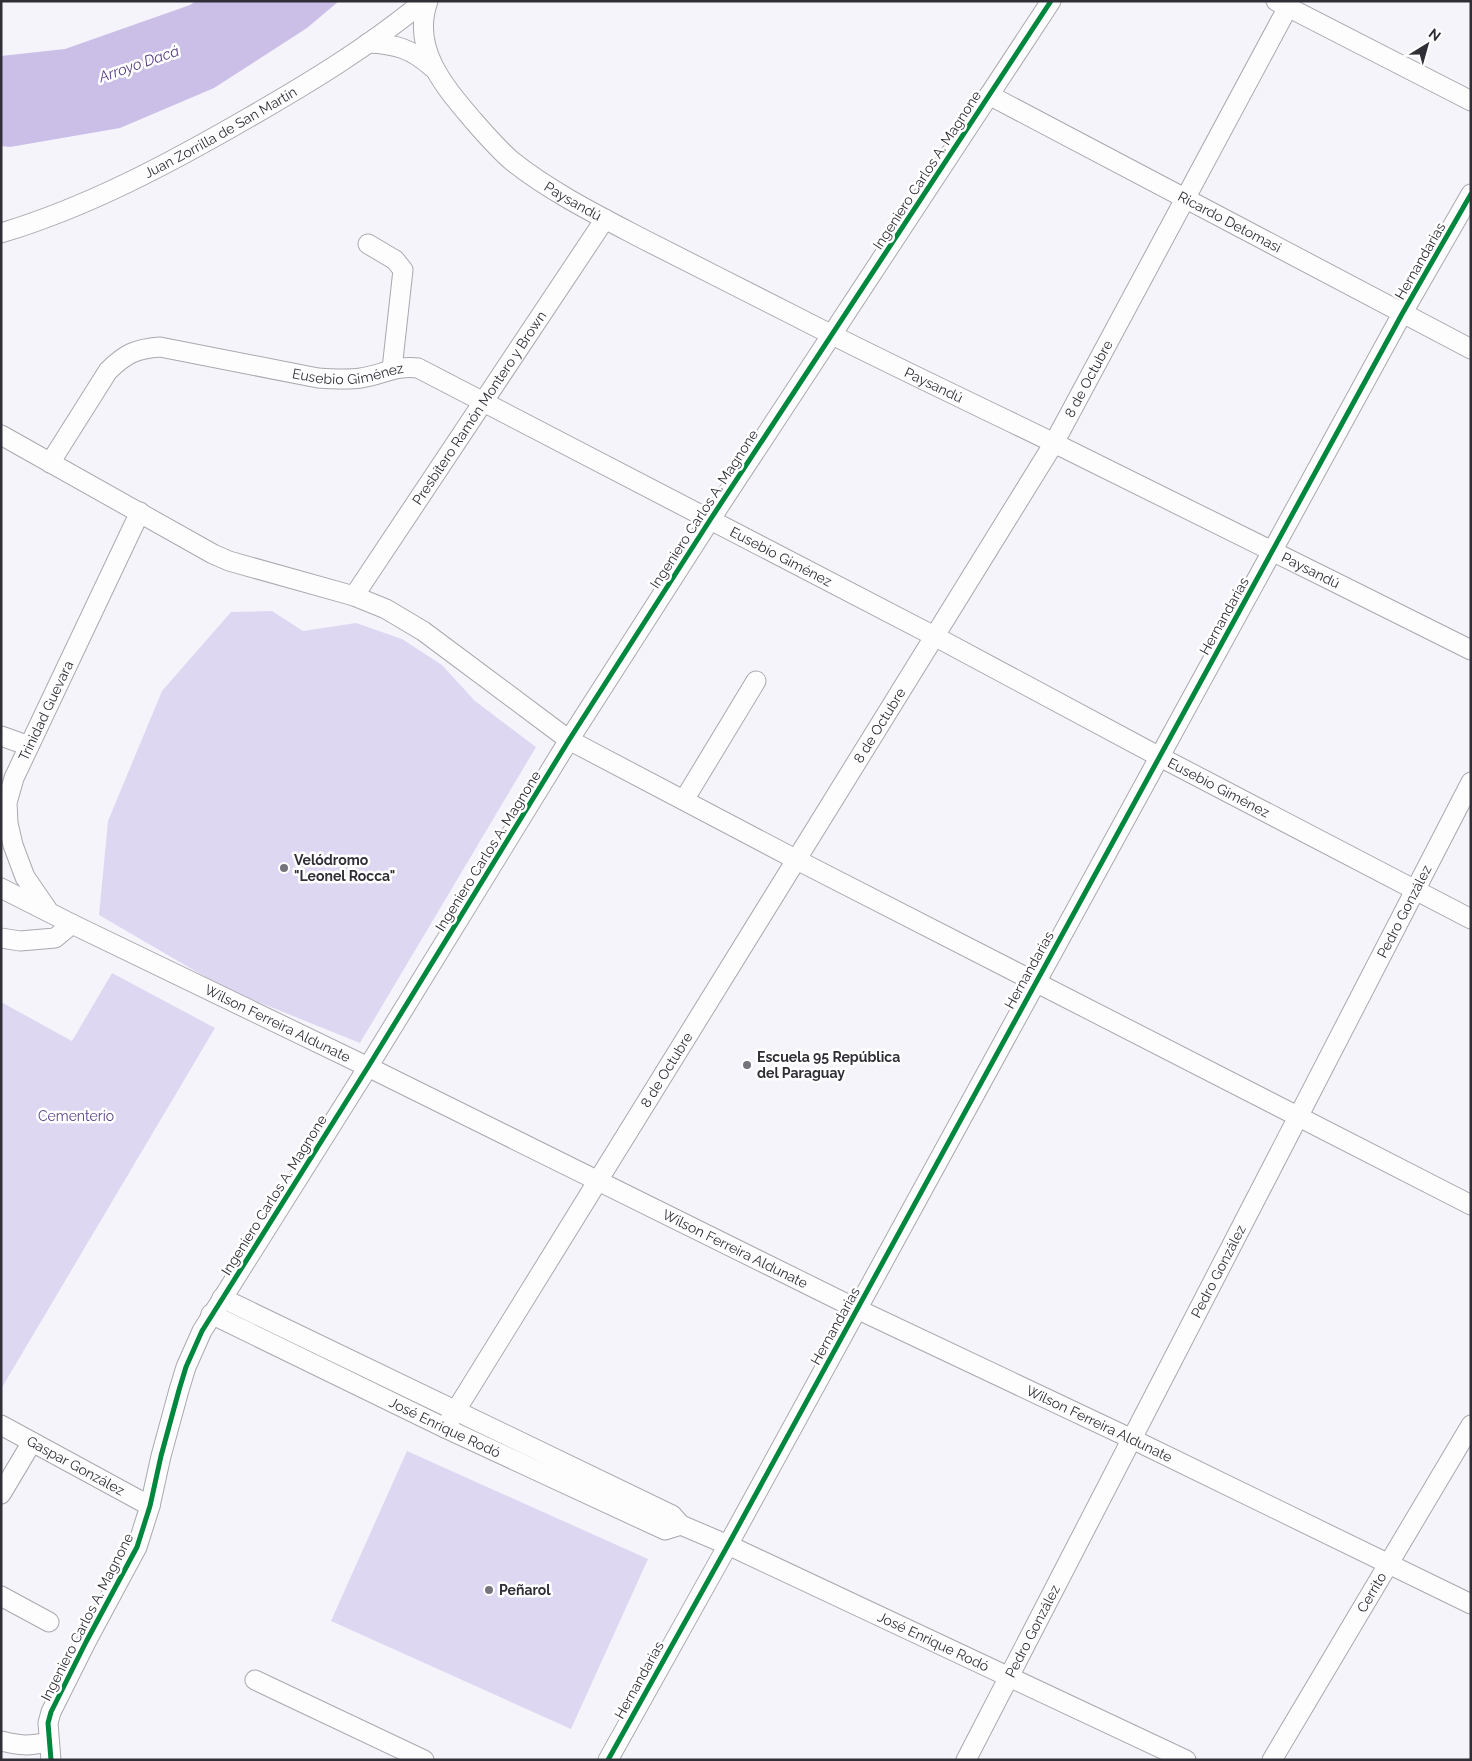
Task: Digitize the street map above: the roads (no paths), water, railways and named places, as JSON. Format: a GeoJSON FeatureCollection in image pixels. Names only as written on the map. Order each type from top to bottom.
{"type":"FeatureCollection","features":[{"type":"Feature","properties":{"kind":"street","name":"Juan Zorrilla de San Martín"},"geometry":{"type":"LineString","coordinates":[[1,233],[33,223],[92,199],[190,152],[297,90],[392,28],[424,1]]}},
{"type":"Feature","properties":{"kind":"street","name":"Paysandú"},"geometry":{"type":"LineString","coordinates":[[428,1],[422,20],[423,35],[426,50],[434,70]]}},
{"type":"Feature","properties":{"kind":"street","name":"Ingeniero Carlos A. Magnone"},"geometry":{"type":"LineString","coordinates":[[50,1751],[48,1723],[53,1706],[137,1547],[150,1506],[161,1456],[186,1367],[211,1314],[368,1067],[569,740],[710,520],[1051,1]]}},
{"type":"Feature","properties":{"kind":"street"},"geometry":{"type":"LineString","coordinates":[[1282,4],[1471,101]]}},
{"type":"Feature","properties":{"kind":"street","name":"8 de Octubre"},"geometry":{"type":"LineString","coordinates":[[445,1428],[936,637],[1054,443],[1186,198],[1282,4]]}},
{"type":"Feature","properties":{"kind":"street","name":"Paysandú"},"geometry":{"type":"LineString","coordinates":[[368,44],[386,44],[419,56],[434,70],[488,138],[511,160],[534,177],[604,219],[832,335],[1471,650]]}},
{"type":"Feature","properties":{"kind":"street","name":"Ricardo Detomasi"},"geometry":{"type":"LineString","coordinates":[[990,95],[1471,349]]}},
{"type":"Feature","properties":{"kind":"street","name":"Hernandarias"},"geometry":{"type":"LineString","coordinates":[[609,1759],[1402,314],[1471,194]]}},
{"type":"Feature","properties":{"kind":"street","name":"Presbítero Ramón Montero y Brown"},"geometry":{"type":"LineString","coordinates":[[354,596],[604,219]]}},
{"type":"Feature","properties":{"kind":"street"},"geometry":{"type":"LineString","coordinates":[[368,244],[395,260],[403,270],[392,369]]}},
{"type":"Feature","properties":{"kind":"street","name":"Eusebio Giménez"},"geometry":{"type":"LineString","coordinates":[[50,463],[108,371],[120,359],[131,352],[144,348],[160,347],[318,378],[341,380],[360,378],[406,366],[418,368],[936,637],[1160,757],[1471,919]]}},
{"type":"Feature","properties":{"kind":"street"},"geometry":{"type":"LineString","coordinates":[[1,435],[140,512],[195,545],[229,561],[354,596],[386,609],[416,626],[569,740],[797,860],[1471,1205]]}},
{"type":"Feature","properties":{"kind":"street","name":"Trinidad Guevara"},"geometry":{"type":"LineString","coordinates":[[49,912],[25,877],[13,845],[8,823],[7,803],[14,778],[140,512]]}},
{"type":"Feature","properties":{"kind":"street"},"geometry":{"type":"LineString","coordinates":[[684,800],[756,682]]}},
{"type":"Feature","properties":{"kind":"street"},"geometry":{"type":"LineString","coordinates":[[1,736],[29,746]]}},
{"type":"Feature","properties":{"kind":"street","name":"Pedro González"},"geometry":{"type":"LineString","coordinates":[[966,1760],[1471,782]]}},
{"type":"Feature","properties":{"kind":"street","name":"Wilson Ferreira Aldunate"},"geometry":{"type":"LineString","coordinates":[[1,888],[857,1309],[1132,1439],[1471,1604]]}},
{"type":"Feature","properties":{"kind":"street"},"geometry":{"type":"LineString","coordinates":[[1,938],[20,941],[55,938],[72,924]]}},
{"type":"Feature","properties":{"kind":"street","name":"José Enrique Rodó"},"geometry":{"type":"LineString","coordinates":[[222,1298],[672,1516],[681,1525],[728,1545],[1186,1760]]}},
{"type":"Feature","properties":{"kind":"street","name":"José Enrique Rodó"},"geometry":{"type":"LineString","coordinates":[[211,1314],[445,1428],[665,1530],[681,1525]]}},
{"type":"Feature","properties":{"kind":"street","name":"Cerrito"},"geometry":{"type":"LineString","coordinates":[[1272,1760],[1471,1424]]}},
{"type":"Feature","properties":{"kind":"street","name":"Gaspar González"},"geometry":{"type":"LineString","coordinates":[[1,1425],[150,1506]]}},
{"type":"Feature","properties":{"kind":"street"},"geometry":{"type":"LineString","coordinates":[[1,1494],[32,1442]]}},
{"type":"Feature","properties":{"kind":"street"},"geometry":{"type":"LineString","coordinates":[[1,1596],[49,1622]]}},
{"type":"Feature","properties":{"kind":"street"},"geometry":{"type":"LineString","coordinates":[[256,1680],[424,1760]]}},
{"type":"Feature","properties":{"kind":"street"},"geometry":{"type":"LineString","coordinates":[[1,1741],[50,1751]]}},
{"type":"Feature","properties":{"kind":"water","name":"Arroyo Dacá"},"geometry":{"type":"Polygon","coordinates":[[[196,1],[339,1],[307,28],[214,88],[120,128],[10,147],[1,146],[1,56],[65,49],[190,5],[196,1]]]}},
{"type":"Feature","properties":{"kind":"place","name":"Velódromo \"Leonel Rocca\""},"geometry":{"type":"Point","coordinates":[284,868]}},
{"type":"Feature","properties":{"kind":"place","name":"Escuela 95 República del Paraguay"},"geometry":{"type":"Point","coordinates":[747,1065]}},
{"type":"Feature","properties":{"kind":"place","name":"Peñarol"},"geometry":{"type":"Point","coordinates":[489,1590]}},
{"type":"Feature","properties":{"kind":"park label","name":"Cementerio"},"geometry":{"type":"Point","coordinates":[76,1116]}}]}
